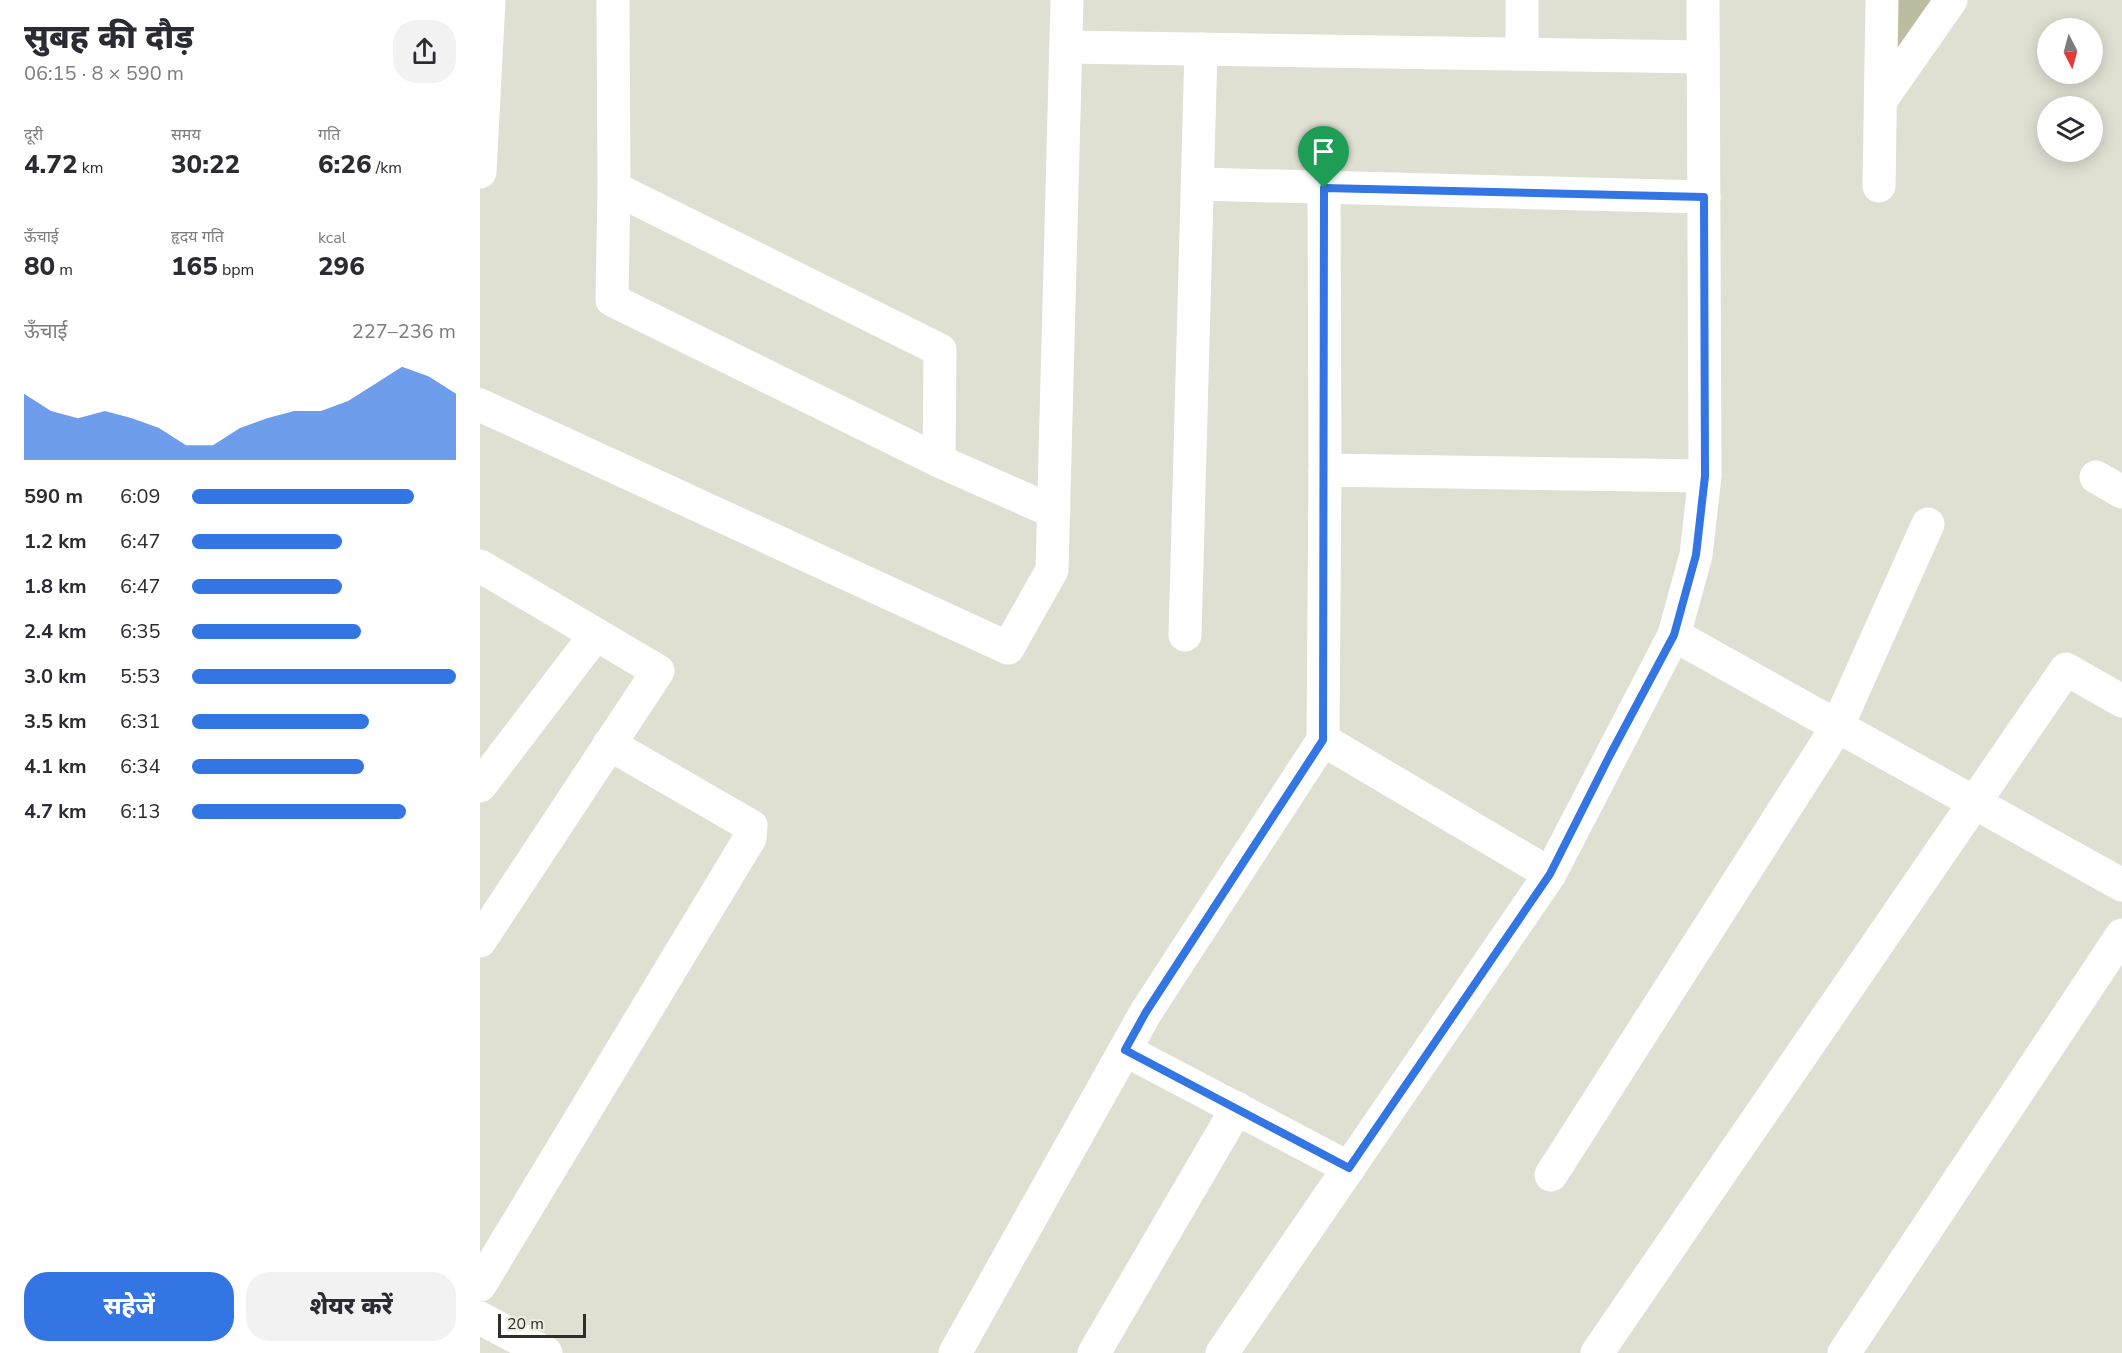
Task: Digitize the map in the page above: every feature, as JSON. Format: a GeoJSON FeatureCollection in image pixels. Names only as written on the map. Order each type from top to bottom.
{"type":"FeatureCollection","features":[{"type":"Feature","properties":{"kind":"street"},"geometry":{"type":"LineString","coordinates":[[480,172],[482,95],[489,0]]}},
{"type":"Feature","properties":{"kind":"street"},"geometry":{"type":"LineString","coordinates":[[613,0],[612,300],[939,461],[1054,512]]}},
{"type":"Feature","properties":{"kind":"street"},"geometry":{"type":"LineString","coordinates":[[480,405],[1008,648],[1052,570],[1067,0]]}},
{"type":"Feature","properties":{"kind":"street"},"geometry":{"type":"LineString","coordinates":[[1522,0],[1522,54]]}},
{"type":"Feature","properties":{"kind":"street"},"geometry":{"type":"LineString","coordinates":[[1222,1353],[1550,874],[1674,635],[1696,555],[1705,476],[1703,0]]}},
{"type":"Feature","properties":{"kind":"street"},"geometry":{"type":"LineString","coordinates":[[1879,186],[1882,0]]}},
{"type":"Feature","properties":{"kind":"street"},"geometry":{"type":"LineString","coordinates":[[1881,100],[1951,0]]}},
{"type":"Feature","properties":{"kind":"street"},"geometry":{"type":"LineString","coordinates":[[1066,47],[1703,57]]}},
{"type":"Feature","properties":{"kind":"street"},"geometry":{"type":"LineString","coordinates":[[1185,635],[1201,49]]}},
{"type":"Feature","properties":{"kind":"street"},"geometry":{"type":"LineString","coordinates":[[1198,184],[1704,197]]}},
{"type":"Feature","properties":{"kind":"street"},"geometry":{"type":"LineString","coordinates":[[614,188],[940,350],[939,461]]}},
{"type":"Feature","properties":{"kind":"street"},"geometry":{"type":"LineString","coordinates":[[955,1353],[1146,1012],[1323,740],[1324,188]]}},
{"type":"Feature","properties":{"kind":"street"},"geometry":{"type":"LineString","coordinates":[[1325,470],[1705,476]]}},
{"type":"Feature","properties":{"kind":"street"},"geometry":{"type":"LineString","coordinates":[[1551,1175],[1837,727],[1928,524]]}},
{"type":"Feature","properties":{"kind":"street"},"geometry":{"type":"LineString","coordinates":[[480,566],[658,671],[480,941]]}},
{"type":"Feature","properties":{"kind":"street"},"geometry":{"type":"LineString","coordinates":[[480,786],[596,634]]}},
{"type":"Feature","properties":{"kind":"street"},"geometry":{"type":"LineString","coordinates":[[1674,635],[2122,885]]}},
{"type":"Feature","properties":{"kind":"street"},"geometry":{"type":"LineString","coordinates":[[1597,1353],[2066,669],[2122,701]]}},
{"type":"Feature","properties":{"kind":"street"},"geometry":{"type":"LineString","coordinates":[[1323,740],[1550,874]]}},
{"type":"Feature","properties":{"kind":"street"},"geometry":{"type":"LineString","coordinates":[[480,1285],[750,838],[751,826],[609,744]]}},
{"type":"Feature","properties":{"kind":"street"},"geometry":{"type":"LineString","coordinates":[[1844,1353],[2122,934]]}},
{"type":"Feature","properties":{"kind":"street"},"geometry":{"type":"LineString","coordinates":[[1125,1050],[1349,1168]]}},
{"type":"Feature","properties":{"kind":"street"},"geometry":{"type":"LineString","coordinates":[[1094,1353],[1237,1108]]}},
{"type":"Feature","properties":{"kind":"street"},"geometry":{"type":"LineString","coordinates":[[480,1318],[546,1353]]}},
{"type":"Feature","properties":{"kind":"green space"},"geometry":{"type":"Polygon","coordinates":[[[1896,0],[1944,0],[1896,68],[1896,0]]]}},
{"type":"Feature","properties":{"kind":"route"},"geometry":{"type":"LineString","coordinates":[[1324,188],[1704,197],[1705,476],[1696,555],[1674,635],[1550,874],[1349,1168],[1125,1050],[1146,1012],[1323,740],[1324,188]]}}]}
